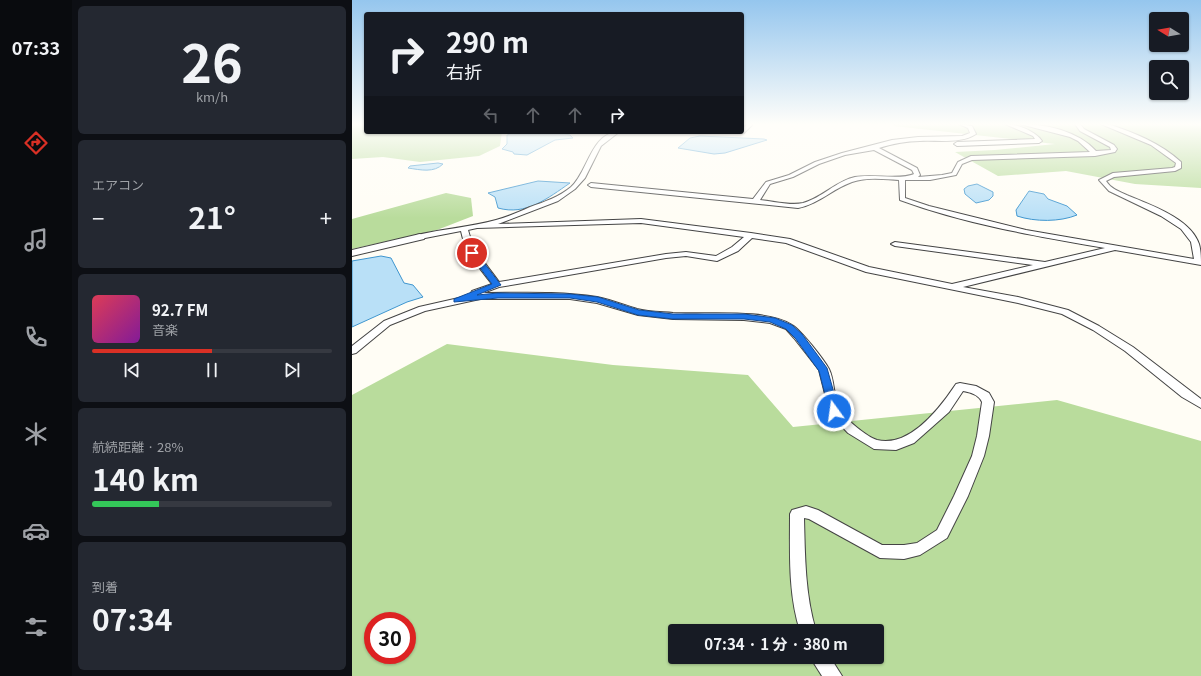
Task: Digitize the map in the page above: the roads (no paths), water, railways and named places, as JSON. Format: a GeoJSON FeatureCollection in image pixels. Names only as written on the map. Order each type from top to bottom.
{"type":"FeatureCollection","features":[{"type":"Feature","properties":{"kind":"street"},"geometry":{"type":"LineString","coordinates":[[480,227],[516,216],[567,193],[582,178],[593,156]]}},
{"type":"Feature","properties":{"kind":"street"},"geometry":{"type":"LineString","coordinates":[[755,202],[768,183],[791,176],[817,163],[839,156]]}},
{"type":"Feature","properties":{"kind":"street"},"geometry":{"type":"LineString","coordinates":[[889,156],[915,169],[917,175],[911,178]]}},
{"type":"Feature","properties":{"kind":"street"},"geometry":{"type":"LineString","coordinates":[[591,185],[798,206],[808,205],[852,180],[865,178],[902,179],[947,177],[954,174],[960,163],[971,158],[1047,156]]}},
{"type":"Feature","properties":{"kind":"street"},"geometry":{"type":"LineString","coordinates":[[902,179],[902,199],[904,201],[1026,232],[1200,263],[1194,240],[1182,227],[1160,213],[1115,192],[1104,185],[1102,180],[1113,175],[1173,170],[1178,168],[1179,163],[1171,156]]}},
{"type":"Feature","properties":{"kind":"street"},"geometry":{"type":"LineString","coordinates":[[352,252],[420,237],[480,227],[641,221],[788,241],[866,269],[1046,306],[1066,312],[1096,328],[1129,349],[1201,404]]}},
{"type":"Feature","properties":{"kind":"street"},"geometry":{"type":"LineString","coordinates":[[464,229],[467,242],[472,253],[497,285]]}},
{"type":"Feature","properties":{"kind":"street"},"geometry":{"type":"LineString","coordinates":[[352,351],[387,324],[403,315],[457,300],[497,285],[666,256],[686,254],[717,259],[734,249],[751,235]]}},
{"type":"Feature","properties":{"kind":"street"},"geometry":{"type":"LineString","coordinates":[[894,244],[1050,265]]}},
{"type":"Feature","properties":{"kind":"street"},"geometry":{"type":"LineString","coordinates":[[951,287],[1050,265],[1115,248]]}},
{"type":"Feature","properties":{"kind":"street"},"geometry":{"type":"LineString","coordinates":[[457,300],[498,296],[570,296],[598,300],[638,312],[673,316],[744,317],[772,320],[789,327],[798,336],[824,370],[834,411],[852,430],[874,444],[896,445],[910,440],[940,414],[960,387],[972,389],[985,396],[988,402],[983,436],[970,475],[942,534],[920,549],[904,552],[880,551],[813,514],[806,512],[797,514],[798,576],[806,624]]}},
{"type":"Feature","properties":{"kind":"street"},"geometry":{"type":"LineString","coordinates":[[824,664],[833,676]]}},
{"type":"Feature","properties":{"kind":"water"},"geometry":{"type":"Polygon","coordinates":[[[438,163],[443,164],[436,169],[431,170],[408,168],[410,166],[438,163]]]}},
{"type":"Feature","properties":{"kind":"water"},"geometry":{"type":"Polygon","coordinates":[[[538,181],[570,183],[545,200],[527,208],[518,210],[498,208],[495,197],[488,193],[538,181]]]}},
{"type":"Feature","properties":{"kind":"water"},"geometry":{"type":"Polygon","coordinates":[[[977,184],[993,192],[993,196],[989,200],[976,203],[965,194],[964,189],[968,186],[977,184]]]}},
{"type":"Feature","properties":{"kind":"water"},"geometry":{"type":"Polygon","coordinates":[[[1029,191],[1044,194],[1048,199],[1067,206],[1077,215],[1055,220],[1039,220],[1017,216],[1016,210],[1029,191]]]}},
{"type":"Feature","properties":{"kind":"water"},"geometry":{"type":"Polygon","coordinates":[[[381,256],[391,258],[404,283],[413,285],[423,297],[407,302],[352,327],[352,261],[381,256]]]}}]}
